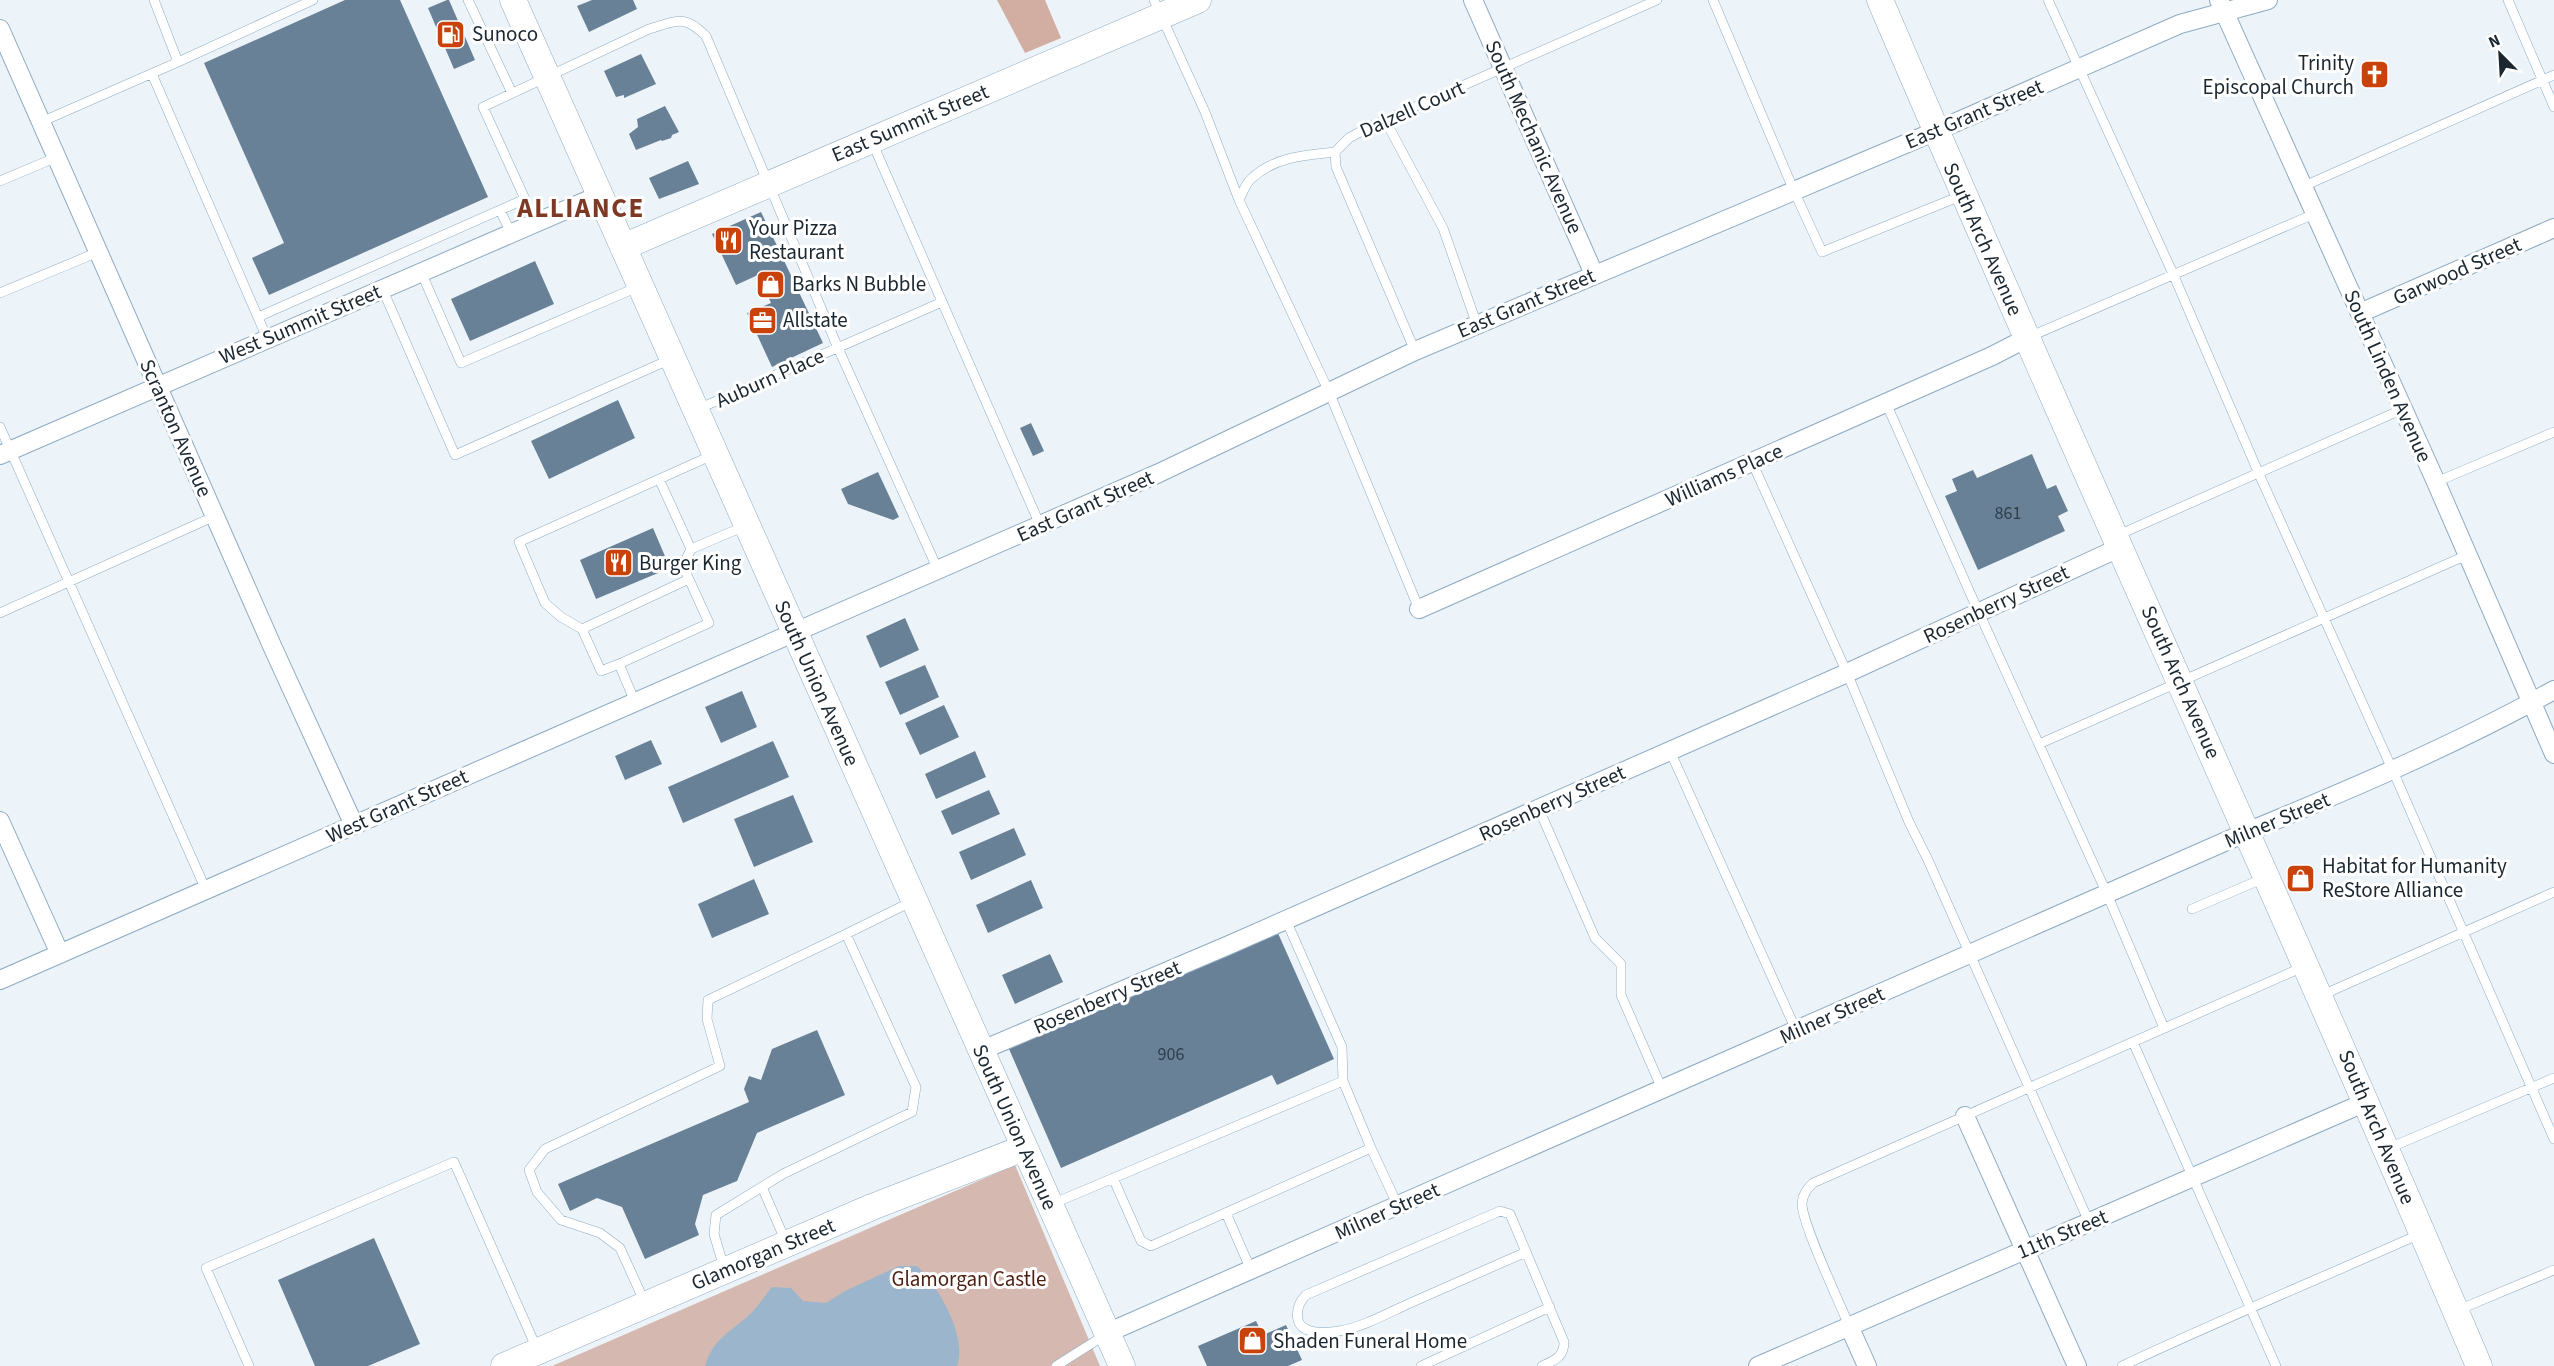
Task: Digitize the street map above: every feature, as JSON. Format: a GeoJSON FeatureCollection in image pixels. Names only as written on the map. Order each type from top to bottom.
{"type":"FeatureCollection","features":[{"type":"Feature","properties":{"kind":"street","name":"South Union Avenue"},"geometry":{"type":"LineString","coordinates":[[513,0],[1122,1366]]}},
{"type":"Feature","properties":{"kind":"street","name":"East Summit Street"},"geometry":{"type":"LineString","coordinates":[[623,247],[871,140],[1158,8],[1198,0]]}},
{"type":"Feature","properties":{"kind":"street","name":"South Mechanic Avenue"},"geometry":{"type":"LineString","coordinates":[[1473,0],[1594,274]]}},
{"type":"Feature","properties":{"kind":"street","name":"South Arch Avenue"},"geometry":{"type":"LineString","coordinates":[[1880,0],[1963,195],[2320,996],[2479,1366]]}},
{"type":"Feature","properties":{"kind":"street","name":"East Grant Street"},"geometry":{"type":"LineString","coordinates":[[795,633],[1159,473],[1415,351],[1594,274],[1936,131],[2180,24],[2222,7],[2268,0]]}},
{"type":"Feature","properties":{"kind":"street","name":"South Linden Avenue"},"geometry":{"type":"LineString","coordinates":[[2222,7],[2436,482],[2554,754]]}},
{"type":"Feature","properties":{"kind":"street","name":"Scranton Avenue"},"geometry":{"type":"LineString","coordinates":[[0,29],[354,825]]}},
{"type":"Feature","properties":{"kind":"street","name":"West Summit Street"},"geometry":{"type":"LineString","coordinates":[[5,453],[600,195]]}},
{"type":"Feature","properties":{"kind":"street","name":"Garwood Street"},"geometry":{"type":"LineString","coordinates":[[2360,313],[2554,228]]}},
{"type":"Feature","properties":{"kind":"street","name":"Williams Place"},"geometry":{"type":"LineString","coordinates":[[1419,609],[1886,403],[2027,338]]}},
{"type":"Feature","properties":{"kind":"street","name":"Rosenberry Street"},"geometry":{"type":"LineString","coordinates":[[980,1051],[1286,920],[1848,673],[2119,541]]}},
{"type":"Feature","properties":{"kind":"street","name":"West Grant Street"},"geometry":{"type":"LineString","coordinates":[[0,980],[795,633]]}},
{"type":"Feature","properties":{"kind":"street","name":"Milner Street"},"geometry":{"type":"LineString","coordinates":[[1107,1333],[2247,832],[2393,771],[2554,690]]}},
{"type":"Feature","properties":{"kind":"street"},"geometry":{"type":"LineString","coordinates":[[0,821],[60,954]]}},
{"type":"Feature","properties":{"kind":"street","name":"11th Street"},"geometry":{"type":"LineString","coordinates":[[1758,1366],[2366,1102]]}},
{"type":"Feature","properties":{"kind":"street"},"geometry":{"type":"LineString","coordinates":[[1965,1116],[2077,1366]]}},
{"type":"Feature","properties":{"kind":"street","name":"Glamorgan Street"},"geometry":{"type":"LineString","coordinates":[[504,1366],[786,1243],[1024,1148]]}},
{"type":"Feature","properties":{"kind":"street"},"geometry":{"type":"LineString","coordinates":[[1849,1326],[1867,1366]]}},
{"type":"Feature","properties":{"kind":"lane"},"geometry":{"type":"LineString","coordinates":[[154,0],[178,62]]}},
{"type":"Feature","properties":{"kind":"lane"},"geometry":{"type":"LineString","coordinates":[[41,122],[152,74],[303,2],[313,0]]}},
{"type":"Feature","properties":{"kind":"lane"},"geometry":{"type":"LineString","coordinates":[[468,0],[512,93]]}},
{"type":"Feature","properties":{"kind":"lane","name":"Dalzell Court"},"geometry":{"type":"LineString","coordinates":[[1335,152],[1349,138],[1385,120],[1657,0]]}},
{"type":"Feature","properties":{"kind":"lane"},"geometry":{"type":"LineString","coordinates":[[1713,0],[1822,252],[1963,195]]}},
{"type":"Feature","properties":{"kind":"lane"},"geometry":{"type":"LineString","coordinates":[[2048,0],[2174,276],[2259,474],[2393,771],[2554,1138]]}},
{"type":"Feature","properties":{"kind":"lane"},"geometry":{"type":"LineString","coordinates":[[2508,0],[2554,107]]}},
{"type":"Feature","properties":{"kind":"lane"},"geometry":{"type":"LineString","coordinates":[[1158,8],[1205,111],[1239,200],[1329,392],[1419,609]]}},
{"type":"Feature","properties":{"kind":"lane"},"geometry":{"type":"LineString","coordinates":[[258,317],[525,198],[483,106],[649,29],[676,21],[692,22],[706,36],[838,348],[938,570]]}},
{"type":"Feature","properties":{"kind":"lane"},"geometry":{"type":"LineString","coordinates":[[152,74],[267,338]]}},
{"type":"Feature","properties":{"kind":"lane"},"geometry":{"type":"LineString","coordinates":[[2302,186],[2554,75]]}},
{"type":"Feature","properties":{"kind":"lane"},"geometry":{"type":"LineString","coordinates":[[1385,120],[1443,228],[1477,325]]}},
{"type":"Feature","properties":{"kind":"lane"},"geometry":{"type":"LineString","coordinates":[[871,140],[1040,525]]}},
{"type":"Feature","properties":{"kind":"lane"},"geometry":{"type":"LineString","coordinates":[[1239,200],[1249,180],[1268,167],[1295,156],[1335,152],[1335,167],[1415,351]]}},
{"type":"Feature","properties":{"kind":"lane"},"geometry":{"type":"LineString","coordinates":[[0,181],[57,157]]}},
{"type":"Feature","properties":{"kind":"lane"},"geometry":{"type":"LineString","coordinates":[[500,210],[511,233]]}},
{"type":"Feature","properties":{"kind":"lane"},"geometry":{"type":"LineString","coordinates":[[2027,338],[2314,214]]}},
{"type":"Feature","properties":{"kind":"lane"},"geometry":{"type":"LineString","coordinates":[[0,292],[99,252]]}},
{"type":"Feature","properties":{"kind":"lane"},"geometry":{"type":"LineString","coordinates":[[421,272],[461,363],[640,286]]}},
{"type":"Feature","properties":{"kind":"lane"},"geometry":{"type":"LineString","coordinates":[[382,288],[455,455],[673,358]]}},
{"type":"Feature","properties":{"kind":"lane","name":"Auburn Place"},"geometry":{"type":"LineString","coordinates":[[696,410],[942,302]]}},
{"type":"Feature","properties":{"kind":"lane"},"geometry":{"type":"LineString","coordinates":[[1886,403],[2107,894],[2164,1028]]}},
{"type":"Feature","properties":{"kind":"lane"},"geometry":{"type":"LineString","coordinates":[[2119,541],[2403,409]]}},
{"type":"Feature","properties":{"kind":"lane"},"geometry":{"type":"LineString","coordinates":[[0,427],[5,453],[68,582],[206,890]]}},
{"type":"Feature","properties":{"kind":"lane"},"geometry":{"type":"LineString","coordinates":[[2436,482],[2554,432]]}},
{"type":"Feature","properties":{"kind":"lane"},"geometry":{"type":"LineString","coordinates":[[716,454],[519,542],[544,603],[561,617],[582,629],[601,671],[709,623],[683,567],[691,549],[747,525]]}},
{"type":"Feature","properties":{"kind":"lane"},"geometry":{"type":"LineString","coordinates":[[1752,462],[1848,673],[1909,822],[2089,1222]]}},
{"type":"Feature","properties":{"kind":"lane"},"geometry":{"type":"LineString","coordinates":[[659,479],[691,549]]}},
{"type":"Feature","properties":{"kind":"lane"},"geometry":{"type":"LineString","coordinates":[[0,613],[215,516]]}},
{"type":"Feature","properties":{"kind":"lane"},"geometry":{"type":"LineString","coordinates":[[2039,744],[2468,555]]}},
{"type":"Feature","properties":{"kind":"lane"},"geometry":{"type":"LineString","coordinates":[[582,629],[689,579]]}},
{"type":"Feature","properties":{"kind":"lane"},"geometry":{"type":"LineString","coordinates":[[619,663],[635,702]]}},
{"type":"Feature","properties":{"kind":"lane"},"geometry":{"type":"LineString","coordinates":[[1670,751],[1796,1030]]}},
{"type":"Feature","properties":{"kind":"lane"},"geometry":{"type":"LineString","coordinates":[[1539,809],[1595,938],[1621,964],[1621,995],[1662,1089]]}},
{"type":"Feature","properties":{"kind":"lane"},"geometry":{"type":"LineString","coordinates":[[2192,909],[2267,877]]}},
{"type":"Feature","properties":{"kind":"lane"},"geometry":{"type":"LineString","coordinates":[[2320,996],[2464,934],[2554,892]]}},
{"type":"Feature","properties":{"kind":"lane"},"geometry":{"type":"LineString","coordinates":[[646,1304],[620,1248],[600,1233],[561,1220],[537,1192],[529,1170],[545,1149],[720,1066],[707,1018],[708,1000],[914,901]]}},
{"type":"Feature","properties":{"kind":"lane"},"geometry":{"type":"LineString","coordinates":[[1286,920],[1342,1047],[1343,1081],[1398,1206]]}},
{"type":"Feature","properties":{"kind":"lane"},"geometry":{"type":"LineString","coordinates":[[724,1270],[714,1234],[716,1215],[762,1187],[912,1112],[916,1087],[846,934]]}},
{"type":"Feature","properties":{"kind":"lane"},"geometry":{"type":"LineString","coordinates":[[1849,1326],[1809,1228],[1802,1205],[1805,1191],[1813,1183],[2306,965]]}},
{"type":"Feature","properties":{"kind":"lane"},"geometry":{"type":"LineString","coordinates":[[2133,1042],[2276,1366]]}},
{"type":"Feature","properties":{"kind":"lane"},"geometry":{"type":"LineString","coordinates":[[2386,1149],[2554,1078]]}},
{"type":"Feature","properties":{"kind":"lane"},"geometry":{"type":"LineString","coordinates":[[1049,1204],[1343,1081]]}},
{"type":"Feature","properties":{"kind":"lane"},"geometry":{"type":"LineString","coordinates":[[1113,1178],[1141,1240],[1151,1246],[1371,1149]]}},
{"type":"Feature","properties":{"kind":"lane"},"geometry":{"type":"LineString","coordinates":[[249,1366],[206,1268],[454,1162],[538,1351]]}},
{"type":"Feature","properties":{"kind":"lane"},"geometry":{"type":"LineString","coordinates":[[762,1187],[786,1243]]}},
{"type":"Feature","properties":{"kind":"lane"},"geometry":{"type":"LineString","coordinates":[[1526,1252],[1374,1320],[1340,1331],[1317,1332],[1307,1330],[1299,1324],[1300,1301],[1306,1295],[1500,1211],[1510,1214],[1564,1342],[1564,1351],[1558,1359],[1542,1366]]}},
{"type":"Feature","properties":{"kind":"lane"},"geometry":{"type":"LineString","coordinates":[[1226,1213],[1251,1270]]}},
{"type":"Feature","properties":{"kind":"lane"},"geometry":{"type":"LineString","coordinates":[[2122,1366],[2422,1233]]}},
{"type":"Feature","properties":{"kind":"lane"},"geometry":{"type":"LineString","coordinates":[[2456,1311],[2554,1270]]}},
{"type":"Feature","properties":{"kind":"lane"},"geometry":{"type":"LineString","coordinates":[[1420,1366],[1550,1307]]}},
{"type":"Feature","properties":{"kind":"lane"},"geometry":{"type":"LineString","coordinates":[[1056,1366],[1107,1333]]}},
{"type":"Feature","properties":{"kind":"green space","name":"Glamorgan Castle"},"geometry":{"type":"Polygon","coordinates":[[[1015,1165],[1100,1366],[552,1366],[1015,1165]]]}},
{"type":"Feature","properties":{"kind":"shaded area"},"geometry":{"type":"Polygon","coordinates":[[[997,0],[1045,0],[1061,38],[1025,53],[997,0]]]}},
{"type":"Feature","properties":{"kind":"water"},"geometry":{"type":"Polygon","coordinates":[[[899,1266],[917,1266],[942,1298],[955,1327],[959,1354],[957,1366],[705,1366],[717,1344],[757,1307],[772,1287],[791,1288],[803,1301],[826,1303],[845,1291],[899,1266]]]}},
{"type":"Feature","properties":{"kind":"building"},"geometry":{"type":"Polygon","coordinates":[[[345,0],[400,0],[488,197],[269,295],[252,258],[284,243],[204,63],[345,0]]]}},
{"type":"Feature","properties":{"kind":"building","name":"Sunoco"},"geometry":{"type":"Polygon","coordinates":[[[449,0],[475,60],[454,69],[428,8],[449,0]]]}},
{"type":"Feature","properties":{"kind":"building"},"geometry":{"type":"Polygon","coordinates":[[[592,0],[633,0],[637,9],[589,32],[577,6],[592,0]]]}},
{"type":"Feature","properties":{"kind":"building"},"geometry":{"type":"Polygon","coordinates":[[[641,54],[656,84],[624,98],[624,95],[616,97],[604,71],[641,54]]]}},
{"type":"Feature","properties":{"kind":"building"},"geometry":{"type":"Polygon","coordinates":[[[665,106],[679,132],[671,138],[636,150],[629,134],[638,127],[637,119],[665,106]]]}},
{"type":"Feature","properties":{"kind":"building"},"geometry":{"type":"Polygon","coordinates":[[[688,161],[699,184],[659,199],[649,178],[688,161]]]}},
{"type":"Feature","properties":{"kind":"building"},"geometry":{"type":"Polygon","coordinates":[[[761,212],[823,343],[772,367],[747,313],[771,303],[758,275],[736,285],[712,234],[761,212]]]}},
{"type":"Feature","properties":{"kind":"building"},"geometry":{"type":"Polygon","coordinates":[[[535,261],[554,304],[470,341],[451,299],[535,261]]]}},
{"type":"Feature","properties":{"kind":"building"},"geometry":{"type":"Polygon","coordinates":[[[618,400],[635,438],[549,479],[531,441],[618,400]]]}},
{"type":"Feature","properties":{"kind":"building"},"geometry":{"type":"Polygon","coordinates":[[[1031,423],[1044,451],[1033,456],[1020,428],[1031,423]]]}},
{"type":"Feature","properties":{"kind":"building"},"geometry":{"type":"Polygon","coordinates":[[[2032,454],[2047,489],[2056,485],[2068,511],[2058,516],[2065,531],[1978,570],[1945,496],[1957,491],[1952,479],[1973,470],[1977,478],[2032,454]]]}},
{"type":"Feature","properties":{"kind":"building"},"geometry":{"type":"Polygon","coordinates":[[[878,472],[899,517],[893,520],[848,504],[841,489],[878,472]]]}},
{"type":"Feature","properties":{"kind":"building"},"geometry":{"type":"Polygon","coordinates":[[[653,528],[670,568],[596,599],[580,560],[653,528]]]}},
{"type":"Feature","properties":{"kind":"building"},"geometry":{"type":"Polygon","coordinates":[[[905,618],[919,650],[880,668],[866,636],[905,618]]]}},
{"type":"Feature","properties":{"kind":"building"},"geometry":{"type":"Polygon","coordinates":[[[925,665],[939,697],[900,715],[885,682],[925,665]]]}},
{"type":"Feature","properties":{"kind":"building"},"geometry":{"type":"Polygon","coordinates":[[[742,691],[757,727],[721,743],[705,707],[742,691]]]}},
{"type":"Feature","properties":{"kind":"building"},"geometry":{"type":"Polygon","coordinates":[[[944,705],[959,737],[920,755],[905,723],[944,705]]]}},
{"type":"Feature","properties":{"kind":"building"},"geometry":{"type":"Polygon","coordinates":[[[651,740],[662,764],[625,780],[615,756],[651,740]]]}},
{"type":"Feature","properties":{"kind":"building"},"geometry":{"type":"Polygon","coordinates":[[[773,741],[789,777],[683,823],[668,787],[773,741]]]}},
{"type":"Feature","properties":{"kind":"building"},"geometry":{"type":"Polygon","coordinates":[[[975,751],[986,777],[936,799],[925,774],[975,751]]]}},
{"type":"Feature","properties":{"kind":"building"},"geometry":{"type":"Polygon","coordinates":[[[989,790],[1000,814],[952,835],[941,811],[989,790]]]}},
{"type":"Feature","properties":{"kind":"building"},"geometry":{"type":"Polygon","coordinates":[[[793,795],[813,842],[754,867],[734,819],[793,795]]]}},
{"type":"Feature","properties":{"kind":"building"},"geometry":{"type":"Polygon","coordinates":[[[1014,828],[1026,855],[971,880],[959,852],[1014,828]]]}},
{"type":"Feature","properties":{"kind":"building"},"geometry":{"type":"Polygon","coordinates":[[[754,879],[769,914],[712,938],[698,904],[754,879]]]}},
{"type":"Feature","properties":{"kind":"building"},"geometry":{"type":"Polygon","coordinates":[[[1031,880],[1043,908],[988,933],[976,905],[1031,880]]]}},
{"type":"Feature","properties":{"kind":"building"},"geometry":{"type":"Polygon","coordinates":[[[1277,931],[1334,1059],[1277,1085],[1272,1075],[1061,1168],[1009,1049],[1277,931]]]}},
{"type":"Feature","properties":{"kind":"building"},"geometry":{"type":"Polygon","coordinates":[[[1050,954],[1063,982],[1015,1004],[1002,975],[1050,954]]]}},
{"type":"Feature","properties":{"kind":"building"},"geometry":{"type":"Polygon","coordinates":[[[817,1030],[845,1095],[757,1133],[737,1181],[703,1195],[695,1224],[699,1235],[645,1259],[622,1207],[597,1198],[570,1211],[558,1184],[749,1102],[744,1089],[749,1076],[761,1080],[772,1049],[817,1030]]]}},
{"type":"Feature","properties":{"kind":"building"},"geometry":{"type":"Polygon","coordinates":[[[374,1238],[420,1344],[368,1366],[315,1366],[278,1280],[374,1238]]]}},
{"type":"Feature","properties":{"kind":"building","name":"Shaden Funeral Home"},"geometry":{"type":"Polygon","coordinates":[[[1256,1321],[1263,1335],[1286,1325],[1302,1360],[1288,1366],[1207,1366],[1198,1346],[1256,1321]]]}},
{"type":"Feature","properties":{"kind":"place","name":"Sunoco"},"geometry":{"type":"Point","coordinates":[451,34]}},
{"type":"Feature","properties":{"kind":"place","name":"Trinity Episcopal Church"},"geometry":{"type":"Point","coordinates":[2375,75]}},
{"type":"Feature","properties":{"kind":"place","name":"Your Pizza Restaurant"},"geometry":{"type":"Point","coordinates":[728,240]}},
{"type":"Feature","properties":{"kind":"place","name":"Barks N Bubble"},"geometry":{"type":"Point","coordinates":[771,284]}},
{"type":"Feature","properties":{"kind":"place","name":"Allstate"},"geometry":{"type":"Point","coordinates":[762,320]}},
{"type":"Feature","properties":{"kind":"place","name":"Burger King"},"geometry":{"type":"Point","coordinates":[618,563]}},
{"type":"Feature","properties":{"kind":"place","name":"Habitat for Humanity ReStore Alliance"},"geometry":{"type":"Point","coordinates":[2301,878]}},
{"type":"Feature","properties":{"kind":"place","name":"Shaden Funeral Home"},"geometry":{"type":"Point","coordinates":[1252,1341]}},
{"type":"Feature","properties":{"kind":"district","name":"ALLIANCE"},"geometry":{"type":"Point","coordinates":[581,208]}}]}
